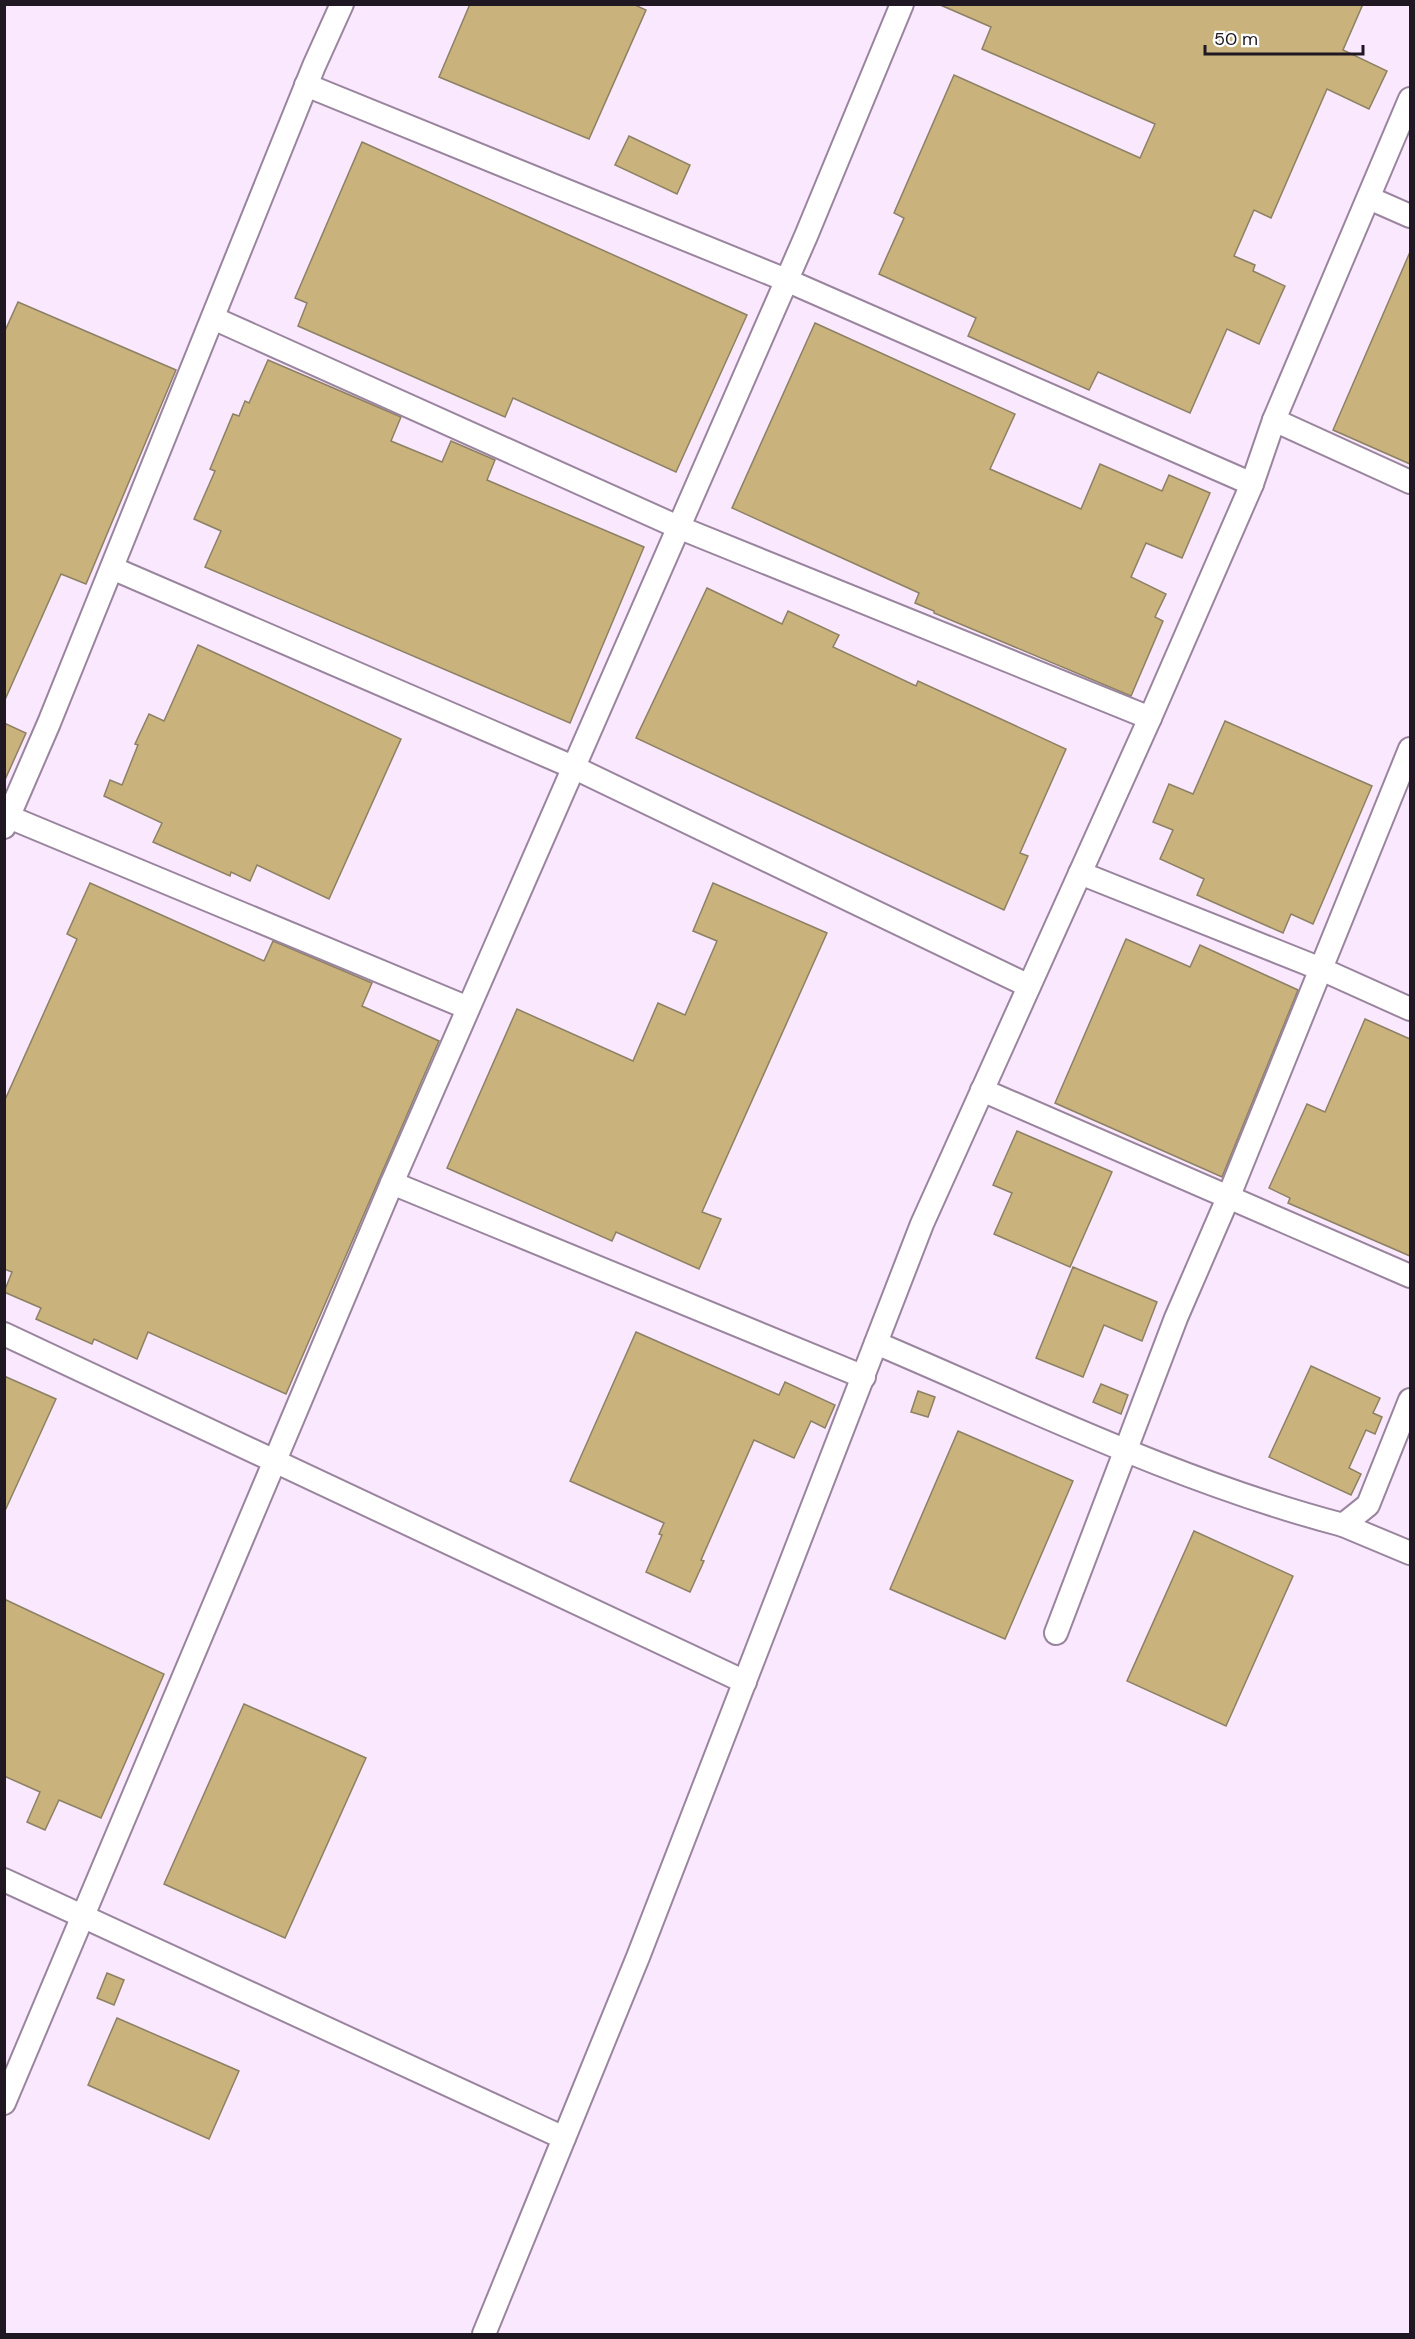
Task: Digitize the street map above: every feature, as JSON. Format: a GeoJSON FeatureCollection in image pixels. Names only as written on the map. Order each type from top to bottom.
{"type":"FeatureCollection","features":[{"type":"Feature","properties":{"kind":"street"},"geometry":{"type":"LineString","coordinates":[[342,4],[306,85],[7,822],[468,1008]]}},
{"type":"Feature","properties":{"kind":"street"},"geometry":{"type":"LineString","coordinates":[[4,2103],[392,1183],[786,280],[902,4]]}},
{"type":"Feature","properties":{"kind":"street"},"geometry":{"type":"LineString","coordinates":[[306,85],[786,280],[1252,484]]}},
{"type":"Feature","properties":{"kind":"street"},"geometry":{"type":"LineString","coordinates":[[484,2334],[638,1957],[922,1224],[1150,718],[1252,484],[1274,420],[1410,99]]}},
{"type":"Feature","properties":{"kind":"street"},"geometry":{"type":"LineString","coordinates":[[1369,198],[1410,216]]}},
{"type":"Feature","properties":{"kind":"street"},"geometry":{"type":"LineString","coordinates":[[213,318],[678,527],[1150,718]]}},
{"type":"Feature","properties":{"kind":"street"},"geometry":{"type":"LineString","coordinates":[[1274,420],[1410,482]]}},
{"type":"Feature","properties":{"kind":"street"},"geometry":{"type":"LineString","coordinates":[[112,567],[573,766],[1029,987]]}},
{"type":"Feature","properties":{"kind":"street"},"geometry":{"type":"LineString","coordinates":[[1056,1633],[1176,1318],[1228,1198],[1408,760]]}},
{"type":"Feature","properties":{"kind":"street"},"geometry":{"type":"LineString","coordinates":[[1080,873],[1321,969],[1410,1009]]}},
{"type":"Feature","properties":{"kind":"street"},"geometry":{"type":"LineString","coordinates":[[982,1090],[1410,1276]]}},
{"type":"Feature","properties":{"kind":"street"},"geometry":{"type":"LineString","coordinates":[[392,1183],[864,1377]]}},
{"type":"Feature","properties":{"kind":"street"},"geometry":{"type":"LineString","coordinates":[[4,1334],[745,1682]]}},
{"type":"Feature","properties":{"kind":"street"},"geometry":{"type":"LineString","coordinates":[[876,1343],[1126,1450],[1287,1510],[1343,1525],[1410,1553]]}},
{"type":"Feature","properties":{"kind":"street"},"geometry":{"type":"LineString","coordinates":[[1343,1525],[1368,1505],[1410,1400]]}},
{"type":"Feature","properties":{"kind":"street"},"geometry":{"type":"LineString","coordinates":[[4,1880],[564,2138]]}},
{"type":"Feature","properties":{"kind":"building"},"geometry":{"type":"Polygon","coordinates":[[[470,4],[633,4],[646,10],[589,139],[439,77],[470,4]]]}},
{"type":"Feature","properties":{"kind":"building"},"geometry":{"type":"Polygon","coordinates":[[[938,4],[1363,4],[1343,50],[1387,71],[1369,109],[1327,89],[1271,218],[1254,210],[1234,256],[1255,265],[1253,271],[1285,286],[1259,344],[1227,329],[1190,413],[1098,372],[1089,390],[968,336],[976,318],[879,274],[904,218],[894,213],[954,75],[1140,158],[1155,124],[982,49],[991,27],[938,4]]]}},
{"type":"Feature","properties":{"kind":"building"},"geometry":{"type":"Polygon","coordinates":[[[629,136],[690,165],[677,194],[615,165],[629,136]]]}},
{"type":"Feature","properties":{"kind":"building"},"geometry":{"type":"Polygon","coordinates":[[[362,142],[747,315],[676,472],[513,398],[505,417],[298,326],[307,303],[295,298],[362,142]]]}},
{"type":"Feature","properties":{"kind":"building"},"geometry":{"type":"Polygon","coordinates":[[[1410,252],[1410,464],[1333,430],[1410,252]]]}},
{"type":"Feature","properties":{"kind":"building"},"geometry":{"type":"Polygon","coordinates":[[[18,302],[176,370],[86,584],[61,574],[4,702],[4,333],[18,302]]]}},
{"type":"Feature","properties":{"kind":"building"},"geometry":{"type":"Polygon","coordinates":[[[815,323],[1015,414],[990,469],[1081,509],[1100,464],[1162,491],[1169,475],[1210,493],[1182,558],[1146,543],[1131,577],[1166,594],[1155,617],[1163,621],[1131,696],[934,613],[915,603],[919,593],[732,508],[815,323]]]}},
{"type":"Feature","properties":{"kind":"building"},"geometry":{"type":"Polygon","coordinates":[[[268,360],[401,417],[391,441],[442,462],[451,441],[495,460],[487,480],[644,547],[570,723],[205,567],[221,531],[194,519],[215,471],[210,469],[233,414],[239,416],[245,401],[249,403],[268,360]]]}},
{"type":"Feature","properties":{"kind":"building"},"geometry":{"type":"Polygon","coordinates":[[[707,588],[782,624],[788,611],[839,635],[833,647],[916,686],[918,681],[1066,749],[1020,853],[1028,856],[1004,910],[636,738],[707,588]]]}},
{"type":"Feature","properties":{"kind":"building"},"geometry":{"type":"Polygon","coordinates":[[[198,645],[401,739],[329,899],[257,865],[250,881],[231,872],[230,876],[153,842],[162,823],[104,796],[110,780],[122,785],[138,745],[135,744],[149,714],[164,721],[198,645]]]}},
{"type":"Feature","properties":{"kind":"building"},"geometry":{"type":"Polygon","coordinates":[[[1225,721],[1372,786],[1313,924],[1291,914],[1283,933],[1197,895],[1204,879],[1160,859],[1173,830],[1153,822],[1169,784],[1193,794],[1225,721]]]}},
{"type":"Feature","properties":{"kind":"building"},"geometry":{"type":"Polygon","coordinates":[[[4,723],[26,733],[4,782],[4,723]]]}},
{"type":"Feature","properties":{"kind":"building"},"geometry":{"type":"Polygon","coordinates":[[[90,883],[264,961],[273,941],[372,983],[362,1006],[439,1041],[286,1394],[148,1332],[137,1359],[94,1339],[92,1344],[36,1319],[41,1308],[4,1292],[12,1272],[4,1269],[4,1102],[77,939],[67,934],[90,883]]]}},
{"type":"Feature","properties":{"kind":"building"},"geometry":{"type":"Polygon","coordinates":[[[713,883],[827,933],[702,1212],[721,1219],[699,1269],[616,1232],[612,1241],[447,1168],[517,1009],[633,1061],[658,1003],[685,1015],[717,941],[693,931],[713,883]]]}},
{"type":"Feature","properties":{"kind":"building"},"geometry":{"type":"Polygon","coordinates":[[[1126,939],[1190,967],[1200,945],[1298,990],[1222,1177],[1055,1103],[1126,939]]]}},
{"type":"Feature","properties":{"kind":"building"},"geometry":{"type":"Polygon","coordinates":[[[1365,1019],[1410,1039],[1410,1256],[1288,1203],[1290,1198],[1269,1188],[1307,1104],[1325,1112],[1365,1019]]]}},
{"type":"Feature","properties":{"kind":"building"},"geometry":{"type":"Polygon","coordinates":[[[1017,1131],[1112,1172],[1070,1267],[994,1234],[1012,1193],[993,1185],[1017,1131]]]}},
{"type":"Feature","properties":{"kind":"building"},"geometry":{"type":"Polygon","coordinates":[[[1073,1267],[1157,1302],[1142,1341],[1104,1325],[1083,1377],[1036,1358],[1073,1267]]]}},
{"type":"Feature","properties":{"kind":"building"},"geometry":{"type":"Polygon","coordinates":[[[636,1332],[779,1395],[785,1382],[835,1405],[825,1428],[811,1421],[794,1458],[754,1440],[701,1560],[704,1561],[690,1592],[646,1572],[662,1535],[659,1534],[664,1523],[570,1481],[636,1332]]]}},
{"type":"Feature","properties":{"kind":"building"},"geometry":{"type":"Polygon","coordinates":[[[1311,1366],[1380,1398],[1373,1413],[1382,1417],[1375,1434],[1366,1430],[1349,1468],[1361,1474],[1351,1495],[1269,1457],[1311,1366]]]}},
{"type":"Feature","properties":{"kind":"building"},"geometry":{"type":"Polygon","coordinates":[[[4,1376],[56,1399],[4,1513],[4,1376]]]}},
{"type":"Feature","properties":{"kind":"building"},"geometry":{"type":"Polygon","coordinates":[[[1101,1384],[1128,1395],[1121,1414],[1093,1402],[1101,1384]]]}},
{"type":"Feature","properties":{"kind":"building"},"geometry":{"type":"Polygon","coordinates":[[[918,1391],[935,1397],[928,1417],[911,1412],[918,1391]]]}},
{"type":"Feature","properties":{"kind":"building"},"geometry":{"type":"Polygon","coordinates":[[[958,1431],[1073,1481],[1005,1639],[890,1589],[958,1431]]]}},
{"type":"Feature","properties":{"kind":"building"},"geometry":{"type":"Polygon","coordinates":[[[1194,1531],[1293,1576],[1226,1726],[1127,1681],[1194,1531]]]}},
{"type":"Feature","properties":{"kind":"building"},"geometry":{"type":"Polygon","coordinates":[[[4,1599],[164,1674],[101,1818],[59,1800],[45,1830],[27,1822],[40,1792],[4,1776],[4,1599]]]}},
{"type":"Feature","properties":{"kind":"building"},"geometry":{"type":"Polygon","coordinates":[[[244,1704],[366,1758],[285,1938],[164,1884],[244,1704]]]}},
{"type":"Feature","properties":{"kind":"building"},"geometry":{"type":"Polygon","coordinates":[[[107,1973],[124,1980],[114,2005],[97,1998],[107,1973]]]}},
{"type":"Feature","properties":{"kind":"building"},"geometry":{"type":"Polygon","coordinates":[[[117,2018],[239,2071],[209,2139],[88,2085],[117,2018]]]}}]}
